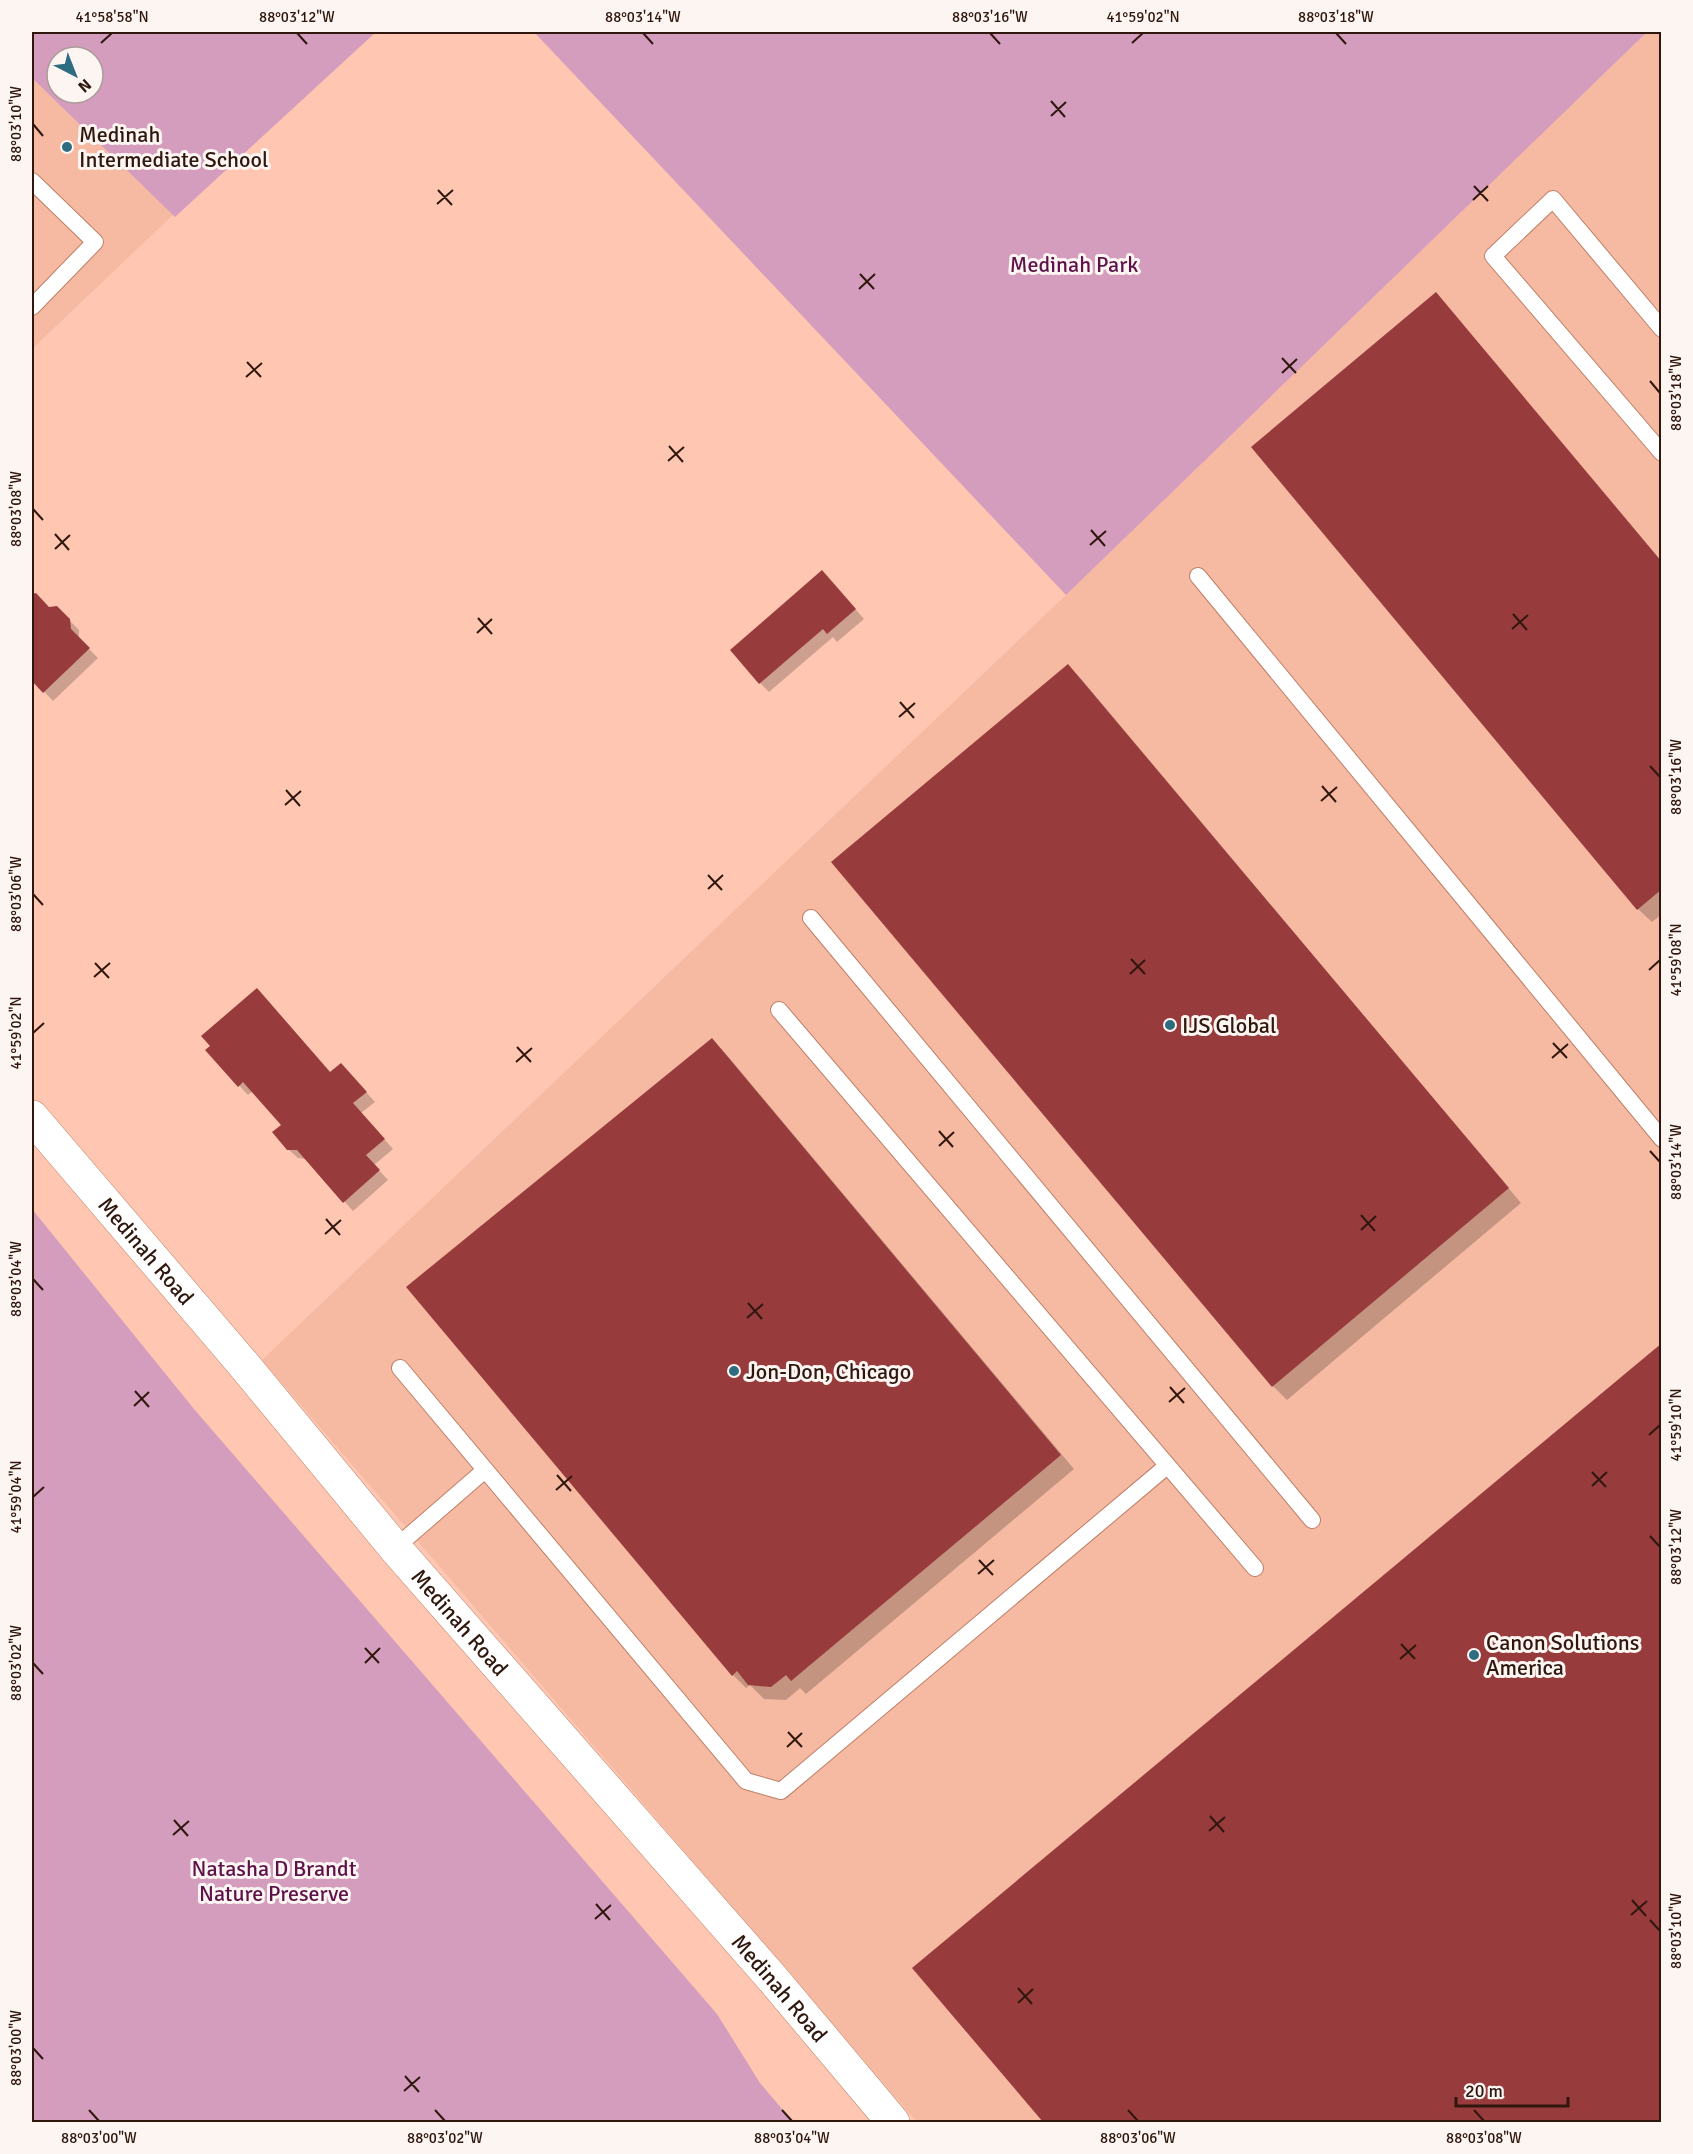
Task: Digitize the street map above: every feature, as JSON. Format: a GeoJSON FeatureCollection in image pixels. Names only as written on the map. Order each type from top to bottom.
{"type":"FeatureCollection","features":[{"type":"Feature","properties":{"kind":"main road","name":"Medinah Road"},"geometry":{"type":"LineString","coordinates":[[32,1117],[244,1365],[394,1548],[764,1969],[893,2122]]}},
{"type":"Feature","properties":{"kind":"lane"},"geometry":{"type":"LineString","coordinates":[[32,181],[94,242],[32,307]]}},
{"type":"Feature","properties":{"kind":"lane"},"geometry":{"type":"LineString","coordinates":[[1662,329],[1553,199],[1493,256],[1662,453]]}},
{"type":"Feature","properties":{"kind":"lane"},"geometry":{"type":"LineString","coordinates":[[1198,576],[1662,1139]]}},
{"type":"Feature","properties":{"kind":"lane"},"geometry":{"type":"LineString","coordinates":[[811,918],[1312,1520]]}},
{"type":"Feature","properties":{"kind":"lane"},"geometry":{"type":"LineString","coordinates":[[779,1010],[1255,1568]]}},
{"type":"Feature","properties":{"kind":"lane"},"geometry":{"type":"LineString","coordinates":[[400,1368],[746,1781],[781,1791],[1167,1466]]}},
{"type":"Feature","properties":{"kind":"lane"},"geometry":{"type":"LineString","coordinates":[[394,1548],[485,1470]]}},
{"type":"Feature","properties":{"kind":"shaded area"},"geometry":{"type":"Polygon","coordinates":[[[1647,32],[1661,32],[1661,2122],[917,2122],[262,1360],[1066,595],[1647,32]]]}},
{"type":"Feature","properties":{"kind":"shaded area","name":"Medinah Intermediate School"},"geometry":{"type":"Polygon","coordinates":[[[32,78],[45,91],[45,105],[60,105],[173,215],[32,349],[32,78]]]}},
{"type":"Feature","properties":{"kind":"green space"},"geometry":{"type":"Polygon","coordinates":[[[32,32],[376,32],[175,217],[60,105],[105,105],[105,45],[45,45],[45,91],[32,78],[32,32]]]}},
{"type":"Feature","properties":{"kind":"green space","name":"Medinah Park"},"geometry":{"type":"Polygon","coordinates":[[[534,32],[1647,32],[1066,595],[534,32]]]}},
{"type":"Feature","properties":{"kind":"green space","name":"Natasha D Brandt Nature Preserve"},"geometry":{"type":"Polygon","coordinates":[[[32,1209],[194,1409],[717,2014],[760,2083],[793,2122],[32,2122],[32,1209]]]}},
{"type":"Feature","properties":{"kind":"building"},"geometry":{"type":"Polygon","coordinates":[[[1436,292],[1662,562],[1662,889],[1637,910],[1251,447],[1436,292]]]}},
{"type":"Feature","properties":{"kind":"building"},"geometry":{"type":"Polygon","coordinates":[[[822,570],[856,609],[827,634],[823,629],[759,684],[730,650],[822,570]]]}},
{"type":"Feature","properties":{"kind":"building"},"geometry":{"type":"Polygon","coordinates":[[[36,593],[49,607],[57,606],[70,619],[71,629],[90,648],[43,693],[32,681],[32,594],[36,593]]]}},
{"type":"Feature","properties":{"kind":"building","name":"IJS Global"},"geometry":{"type":"Polygon","coordinates":[[[1068,664],[1509,1188],[1272,1387],[831,862],[1068,664]]]}},
{"type":"Feature","properties":{"kind":"building"},"geometry":{"type":"Polygon","coordinates":[[[257,988],[330,1072],[341,1063],[367,1092],[353,1103],[385,1139],[366,1155],[380,1170],[343,1203],[297,1150],[287,1150],[272,1132],[281,1125],[243,1082],[238,1087],[205,1050],[210,1046],[201,1036],[257,988]]]}},
{"type":"Feature","properties":{"kind":"building","name":"Jon-Don, Chicago"},"geometry":{"type":"Polygon","coordinates":[[[712,1038],[1061,1455],[791,1681],[786,1675],[771,1687],[748,1685],[737,1671],[732,1676],[406,1287],[712,1038]]]}},
{"type":"Feature","properties":{"kind":"building","name":"Canon Solutions America"},"geometry":{"type":"Polygon","coordinates":[[[1662,1343],[1662,2122],[1043,2122],[912,1968],[1662,1343]]]}},
{"type":"Feature","properties":{"kind":"place","name":"Medinah Intermediate School"},"geometry":{"type":"Point","coordinates":[67,147]}},
{"type":"Feature","properties":{"kind":"place","name":"IJS Global"},"geometry":{"type":"Point","coordinates":[1170,1025]}},
{"type":"Feature","properties":{"kind":"place","name":"Jon-Don, Chicago"},"geometry":{"type":"Point","coordinates":[734,1371]}},
{"type":"Feature","properties":{"kind":"place","name":"Canon Solutions America"},"geometry":{"type":"Point","coordinates":[1474,1655]}}]}
